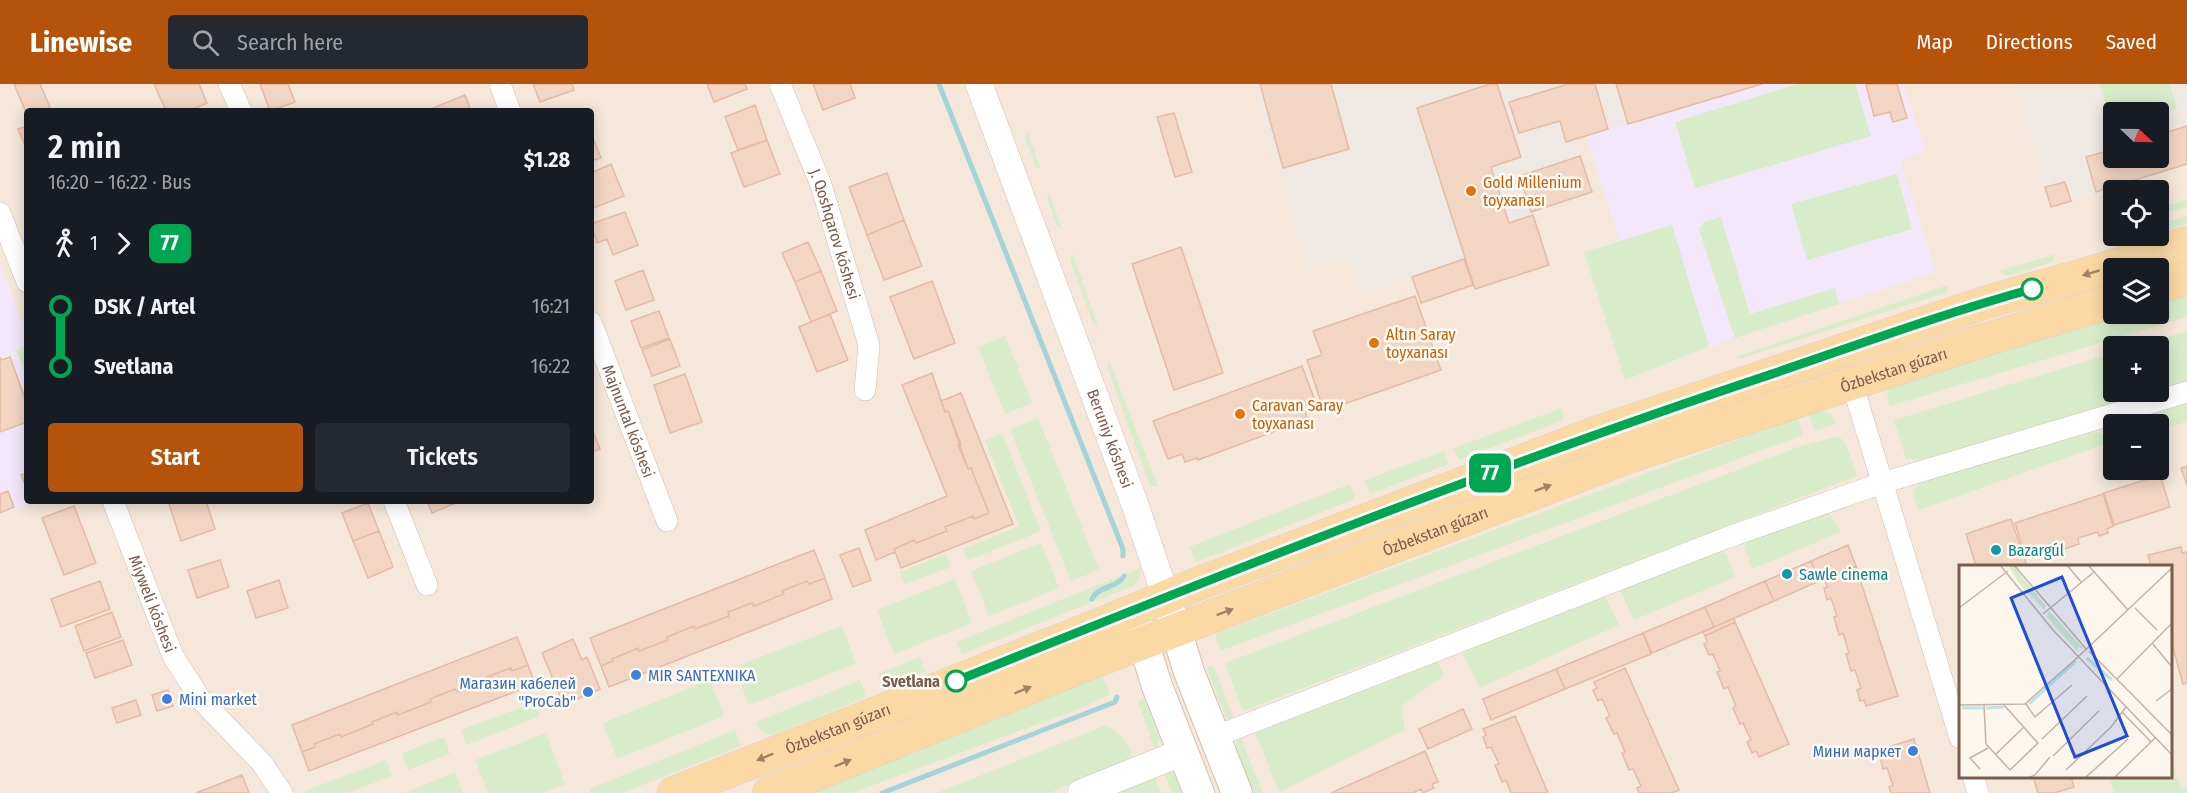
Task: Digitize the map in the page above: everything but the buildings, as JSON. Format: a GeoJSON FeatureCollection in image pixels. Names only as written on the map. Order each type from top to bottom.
{"type":"FeatureCollection","features":[{"type":"Feature","properties":{"kind":"main road","name":"Ózbekstan gúzarı"},"geometry":{"type":"LineString","coordinates":[[674,793],[1166,597],[1604,430],[1987,302],[2187,243]]}},
{"type":"Feature","properties":{"kind":"main road"},"geometry":{"type":"LineString","coordinates":[[2169,284],[2187,278]]}},
{"type":"Feature","properties":{"kind":"main road","name":"Ózbekstan gúzarı"},"geometry":{"type":"LineString","coordinates":[[769,793],[1143,643],[1558,482],[1852,383],[2103,304]]}},
{"type":"Feature","properties":{"kind":"main road","name":"Beruniy kóshesi"},"geometry":{"type":"LineString","coordinates":[[1166,597],[1189,672],[1237,793]]}},
{"type":"Feature","properties":{"kind":"main road"},"geometry":{"type":"LineString","coordinates":[[1133,610],[1157,686],[1199,793]]}},
{"type":"Feature","properties":{"kind":"main road"},"geometry":{"type":"LineString","coordinates":[[1157,686],[1161,674],[1167,668],[1179,667],[1189,672]]}},
{"type":"Feature","properties":{"kind":"street"},"geometry":{"type":"LineString","coordinates":[[229,84],[240,108]]}},
{"type":"Feature","properties":{"kind":"street"},"geometry":{"type":"LineString","coordinates":[[500,84],[509,108]]}},
{"type":"Feature","properties":{"kind":"street","name":"J. Qoshqarov kóshesi"},"geometry":{"type":"LineString","coordinates":[[780,84],[821,185],[866,334],[869,345],[865,390]]}},
{"type":"Feature","properties":{"kind":"street","name":"Beruniy kóshesi"},"geometry":{"type":"LineString","coordinates":[[979,84],[1137,509],[1166,597]]}},
{"type":"Feature","properties":{"kind":"street"},"geometry":{"type":"LineString","coordinates":[[0,213],[24,274]]}},
{"type":"Feature","properties":{"kind":"street","name":"Majnuntal kóshesi"},"geometry":{"type":"LineString","coordinates":[[594,330],[667,521]]}},
{"type":"Feature","properties":{"kind":"street"},"geometry":{"type":"LineString","coordinates":[[1852,383],[1959,735]]}},
{"type":"Feature","properties":{"kind":"street"},"geometry":{"type":"LineString","coordinates":[[1214,737],[1715,542],[1882,483],[2187,392]]}},
{"type":"Feature","properties":{"kind":"street","name":"Miyweli kóshesi"},"geometry":{"type":"LineString","coordinates":[[114,504],[174,656],[201,700],[261,762],[282,793]]}},
{"type":"Feature","properties":{"kind":"street"},"geometry":{"type":"LineString","coordinates":[[395,504],[427,585]]}},
{"type":"Feature","properties":{"kind":"street"},"geometry":{"type":"LineString","coordinates":[[1081,793],[1183,752]]}},
{"type":"Feature","properties":{"kind":"street"},"geometry":{"type":"LineString","coordinates":[[1973,778],[1978,793]]}},
{"type":"Feature","properties":{"kind":"shaded area"},"geometry":{"type":"Polygon","coordinates":[[[0,84],[2187,84],[2187,793],[0,793],[0,84]]]}},
{"type":"Feature","properties":{"kind":"shaded area"},"geometry":{"type":"Polygon","coordinates":[[[1254,84],[1490,84],[1417,108],[1465,258],[1360,295],[1350,264],[1340,259],[1307,270],[1254,84]]]}},
{"type":"Feature","properties":{"kind":"shaded area"},"geometry":{"type":"Polygon","coordinates":[[[1497,84],[1616,84],[1628,124],[1575,139],[1580,156],[1520,176],[1533,215],[1509,223],[1491,167],[1521,157],[1497,84]]]}},
{"type":"Feature","properties":{"kind":"shaded area"},"geometry":{"type":"Polygon","coordinates":[[[1616,84],[1904,84],[1925,152],[1901,161],[1936,272],[1735,338],[1625,380],[1584,252],[1619,240],[1586,136],[1628,124],[1616,84]]]}},
{"type":"Feature","properties":{"kind":"shaded area"},"geometry":{"type":"Polygon","coordinates":[[[2015,84],[2187,84],[2187,126],[2169,132],[2169,102],[2103,102],[2103,152],[2086,157],[2096,192],[2051,207],[2015,84]]]}},
{"type":"Feature","properties":{"kind":"shaded area"},"geometry":{"type":"Polygon","coordinates":[[[0,263],[24,328],[24,504],[31,504],[0,515],[0,263]]]}},
{"type":"Feature","properties":{"kind":"green space"},"geometry":{"type":"Polygon","coordinates":[[[1798,84],[1855,84],[1871,136],[1695,188],[1675,122],[1798,84]]]}},
{"type":"Feature","properties":{"kind":"green space"},"geometry":{"type":"Polygon","coordinates":[[[2100,84],[2170,84],[2177,109],[2169,112],[2169,102],[2105,102],[2100,84]]]}},
{"type":"Feature","properties":{"kind":"green space"},"geometry":{"type":"Polygon","coordinates":[[[1028,133],[1041,170],[1036,167],[1025,138],[1028,133]]]}},
{"type":"Feature","properties":{"kind":"green space"},"geometry":{"type":"Polygon","coordinates":[[[1897,174],[1912,229],[1807,260],[1791,204],[1897,174]]]}},
{"type":"Feature","properties":{"kind":"green space"},"geometry":{"type":"Polygon","coordinates":[[[1049,192],[1062,229],[1057,226],[1047,198],[1049,192]]]}},
{"type":"Feature","properties":{"kind":"green space"},"geometry":{"type":"Polygon","coordinates":[[[2187,200],[2187,207],[2169,212],[2169,205],[2187,200]]]}},
{"type":"Feature","properties":{"kind":"green space"},"geometry":{"type":"Polygon","coordinates":[[[2187,216],[2187,224],[2169,229],[2169,221],[2187,216]]]}},
{"type":"Feature","properties":{"kind":"green space"},"geometry":{"type":"Polygon","coordinates":[[[1721,217],[1750,314],[1835,288],[1839,304],[1735,338],[1699,229],[1704,222],[1721,217]]]}},
{"type":"Feature","properties":{"kind":"green space"},"geometry":{"type":"Polygon","coordinates":[[[1672,225],[1709,347],[1625,380],[1584,252],[1672,225]]]}},
{"type":"Feature","properties":{"kind":"green space"},"geometry":{"type":"Polygon","coordinates":[[[1072,252],[1098,326],[1093,324],[1070,259],[1072,252]]]}},
{"type":"Feature","properties":{"kind":"green space"},"geometry":{"type":"Polygon","coordinates":[[[2056,254],[2053,262],[2010,275],[1999,271],[2056,254]]]}},
{"type":"Feature","properties":{"kind":"green space"},"geometry":{"type":"Polygon","coordinates":[[[1948,285],[1949,288],[1945,293],[1739,359],[1735,357],[1948,285]]]}},
{"type":"Feature","properties":{"kind":"green space"},"geometry":{"type":"Polygon","coordinates":[[[2187,295],[2187,317],[2169,322],[2169,300],[2187,295]]]}},
{"type":"Feature","properties":{"kind":"green space"},"geometry":{"type":"Polygon","coordinates":[[[2103,321],[2103,324],[2164,324],[2123,336],[2103,336],[2103,342],[1889,406],[1887,392],[1893,383],[2103,321]]]}},
{"type":"Feature","properties":{"kind":"green space"},"geometry":{"type":"Polygon","coordinates":[[[2187,331],[2187,381],[2169,387],[2169,336],[2187,331]]]}},
{"type":"Feature","properties":{"kind":"green space"},"geometry":{"type":"Polygon","coordinates":[[[1005,336],[1032,403],[1005,414],[978,347],[1005,336]]]}},
{"type":"Feature","properties":{"kind":"green space"},"geometry":{"type":"Polygon","coordinates":[[[24,347],[24,369],[16,350],[24,347]]]}},
{"type":"Feature","properties":{"kind":"green space"},"geometry":{"type":"Polygon","coordinates":[[[2103,356],[2103,402],[2120,402],[1931,459],[1906,459],[1894,420],[2103,356]]]}},
{"type":"Feature","properties":{"kind":"green space"},"geometry":{"type":"Polygon","coordinates":[[[1109,360],[1158,487],[1150,486],[1107,367],[1109,360]]]}},
{"type":"Feature","properties":{"kind":"green space"},"geometry":{"type":"Polygon","coordinates":[[[2187,401],[2187,422],[2169,426],[2169,414],[2145,414],[2187,401]]]}},
{"type":"Feature","properties":{"kind":"green space"},"geometry":{"type":"Polygon","coordinates":[[[1562,408],[1564,416],[1561,421],[1459,460],[1454,448],[1562,408]]]}},
{"type":"Feature","properties":{"kind":"green space"},"geometry":{"type":"Polygon","coordinates":[[[1818,410],[1831,414],[1836,424],[1815,431],[1808,412],[1818,410]]]}},
{"type":"Feature","properties":{"kind":"green space"},"geometry":{"type":"Polygon","coordinates":[[[1798,417],[1803,435],[1220,651],[1215,634],[1798,417]]]}},
{"type":"Feature","properties":{"kind":"green space"},"geometry":{"type":"Polygon","coordinates":[[[1038,418],[1099,570],[1071,581],[1010,429],[1038,418]]]}},
{"type":"Feature","properties":{"kind":"green space"},"geometry":{"type":"Polygon","coordinates":[[[2092,429],[2103,435],[2103,445],[1919,510],[1914,491],[1922,481],[2092,429]]]}},
{"type":"Feature","properties":{"kind":"green space"},"geometry":{"type":"Polygon","coordinates":[[[1002,433],[1041,531],[968,560],[963,549],[1019,526],[985,440],[1002,433]]]}},
{"type":"Feature","properties":{"kind":"green space"},"geometry":{"type":"Polygon","coordinates":[[[1839,436],[1846,444],[1857,476],[1243,711],[1225,663],[1801,446],[1839,436]]]}},
{"type":"Feature","properties":{"kind":"green space"},"geometry":{"type":"Polygon","coordinates":[[[1444,451],[1449,464],[1370,494],[1365,480],[1444,451]]]}},
{"type":"Feature","properties":{"kind":"green space"},"geometry":{"type":"Polygon","coordinates":[[[1350,484],[1355,499],[1196,562],[1189,547],[1350,484]]]}},
{"type":"Feature","properties":{"kind":"green space"},"geometry":{"type":"Polygon","coordinates":[[[1828,511],[1841,532],[1752,569],[1744,546],[1749,537],[1828,511]]]}},
{"type":"Feature","properties":{"kind":"green space"},"geometry":{"type":"Polygon","coordinates":[[[1041,543],[1059,588],[989,616],[971,571],[1041,543]]]}},
{"type":"Feature","properties":{"kind":"green space"},"geometry":{"type":"Polygon","coordinates":[[[1717,551],[1726,554],[1735,577],[1634,620],[1620,590],[1717,551]]]}},
{"type":"Feature","properties":{"kind":"green space"},"geometry":{"type":"Polygon","coordinates":[[[946,554],[951,567],[905,584],[900,572],[946,554]]]}},
{"type":"Feature","properties":{"kind":"green space"},"geometry":{"type":"Polygon","coordinates":[[[1140,568],[1140,575],[1135,585],[962,654],[956,642],[1140,568]]]}},
{"type":"Feature","properties":{"kind":"green space"},"geometry":{"type":"Polygon","coordinates":[[[955,579],[972,623],[894,654],[877,610],[955,579]]]}},
{"type":"Feature","properties":{"kind":"green space"},"geometry":{"type":"Polygon","coordinates":[[[1605,596],[1619,625],[1482,687],[1478,685],[1462,652],[1605,596]]]}},
{"type":"Feature","properties":{"kind":"green space"},"geometry":{"type":"Polygon","coordinates":[[[842,626],[856,664],[749,705],[734,667],[842,626]]]}},
{"type":"Feature","properties":{"kind":"green space"},"geometry":{"type":"Polygon","coordinates":[[[920,657],[925,672],[891,685],[881,680],[878,674],[920,657]]]}},
{"type":"Feature","properties":{"kind":"green space"},"geometry":{"type":"Polygon","coordinates":[[[1438,662],[1444,675],[1402,706],[1405,730],[1279,792],[1255,733],[1438,662]]]}},
{"type":"Feature","properties":{"kind":"green space"},"geometry":{"type":"Polygon","coordinates":[[[1213,665],[1234,718],[1229,719],[1225,716],[1207,668],[1213,665]]]}},
{"type":"Feature","properties":{"kind":"green space"},"geometry":{"type":"Polygon","coordinates":[[[1102,676],[1111,694],[1081,708],[852,793],[809,793],[1102,676]]]}},
{"type":"Feature","properties":{"kind":"green space"},"geometry":{"type":"Polygon","coordinates":[[[710,680],[724,716],[617,759],[603,723],[710,680]]]}},
{"type":"Feature","properties":{"kind":"green space"},"geometry":{"type":"Polygon","coordinates":[[[860,680],[866,697],[773,735],[762,732],[755,722],[860,680]]]}},
{"type":"Feature","properties":{"kind":"green space"},"geometry":{"type":"Polygon","coordinates":[[[1144,698],[1160,739],[1155,750],[1138,701],[1144,698]]]}},
{"type":"Feature","properties":{"kind":"green space"},"geometry":{"type":"Polygon","coordinates":[[[535,702],[540,716],[466,745],[461,730],[535,702]]]}},
{"type":"Feature","properties":{"kind":"green space"},"geometry":{"type":"Polygon","coordinates":[[[1104,726],[1114,730],[1122,737],[1132,757],[1050,793],[937,793],[1104,726]]]}},
{"type":"Feature","properties":{"kind":"green space"},"geometry":{"type":"Polygon","coordinates":[[[735,730],[741,746],[622,793],[590,793],[589,789],[735,730]]]}},
{"type":"Feature","properties":{"kind":"green space"},"geometry":{"type":"Polygon","coordinates":[[[546,733],[565,784],[543,793],[488,793],[475,760],[546,733]]]}},
{"type":"Feature","properties":{"kind":"green space"},"geometry":{"type":"Polygon","coordinates":[[[444,737],[450,754],[408,770],[402,753],[444,737]]]}},
{"type":"Feature","properties":{"kind":"green space"},"geometry":{"type":"Polygon","coordinates":[[[1241,738],[1263,793],[1253,793],[1236,752],[1236,742],[1241,738]]]}},
{"type":"Feature","properties":{"kind":"green space"},"geometry":{"type":"Polygon","coordinates":[[[2172,759],[2181,789],[2187,788],[2187,793],[2114,793],[2109,778],[2172,778],[2172,759]]]}},
{"type":"Feature","properties":{"kind":"green space"},"geometry":{"type":"Polygon","coordinates":[[[386,760],[392,776],[348,793],[306,793],[305,791],[386,760]]]}},
{"type":"Feature","properties":{"kind":"green space"},"geometry":{"type":"Polygon","coordinates":[[[1162,767],[1173,774],[1182,793],[1172,793],[1162,767]]]}},
{"type":"Feature","properties":{"kind":"green space"},"geometry":{"type":"Polygon","coordinates":[[[455,772],[463,793],[404,793],[455,772]]]}},
{"type":"Feature","properties":{"kind":"green space"},"geometry":{"type":"Polygon","coordinates":[[[1153,773],[1161,793],[1105,793],[1153,773]]]}},
{"type":"Feature","properties":{"kind":"waterway"},"geometry":{"type":"LineString","coordinates":[[939,84],[1123,549],[1123,556]]}},
{"type":"Feature","properties":{"kind":"waterway"},"geometry":{"type":"LineString","coordinates":[[1092,599],[1124,576]]}},
{"type":"Feature","properties":{"kind":"waterway"},"geometry":{"type":"LineString","coordinates":[[882,793],[1115,702],[1117,697]]}},
{"type":"Feature","properties":{"kind":"bus line","name":"77"},"geometry":{"type":"LineString","coordinates":[[956,681],[1218,576],[1604,430],[1943,316],[2032,289]]}},
{"type":"Feature","properties":{"kind":"place","name":"Gold Millenium toyxanası"},"geometry":{"type":"Point","coordinates":[1471,191]}},
{"type":"Feature","properties":{"kind":"place","name":"Altın Saray toyxanası"},"geometry":{"type":"Point","coordinates":[1374,343]}},
{"type":"Feature","properties":{"kind":"place","name":"Caravan Saray toyxanası"},"geometry":{"type":"Point","coordinates":[1240,414]}},
{"type":"Feature","properties":{"kind":"place","name":"Bazargúl"},"geometry":{"type":"Point","coordinates":[1996,550]}},
{"type":"Feature","properties":{"kind":"place","name":"Sawle cinema"},"geometry":{"type":"Point","coordinates":[1787,574]}},
{"type":"Feature","properties":{"kind":"place","name":"MIR SANTEXNIKA"},"geometry":{"type":"Point","coordinates":[636,675]}},
{"type":"Feature","properties":{"kind":"place","name":"Svetlana"},"geometry":{"type":"Point","coordinates":[956,681]}},
{"type":"Feature","properties":{"kind":"place","name":"Магазин кабелей \"ProCab\""},"geometry":{"type":"Point","coordinates":[588,692]}},
{"type":"Feature","properties":{"kind":"place","name":"Mini market"},"geometry":{"type":"Point","coordinates":[167,699]}},
{"type":"Feature","properties":{"kind":"place","name":"Мини маркет"},"geometry":{"type":"Point","coordinates":[1913,751]}}]}
